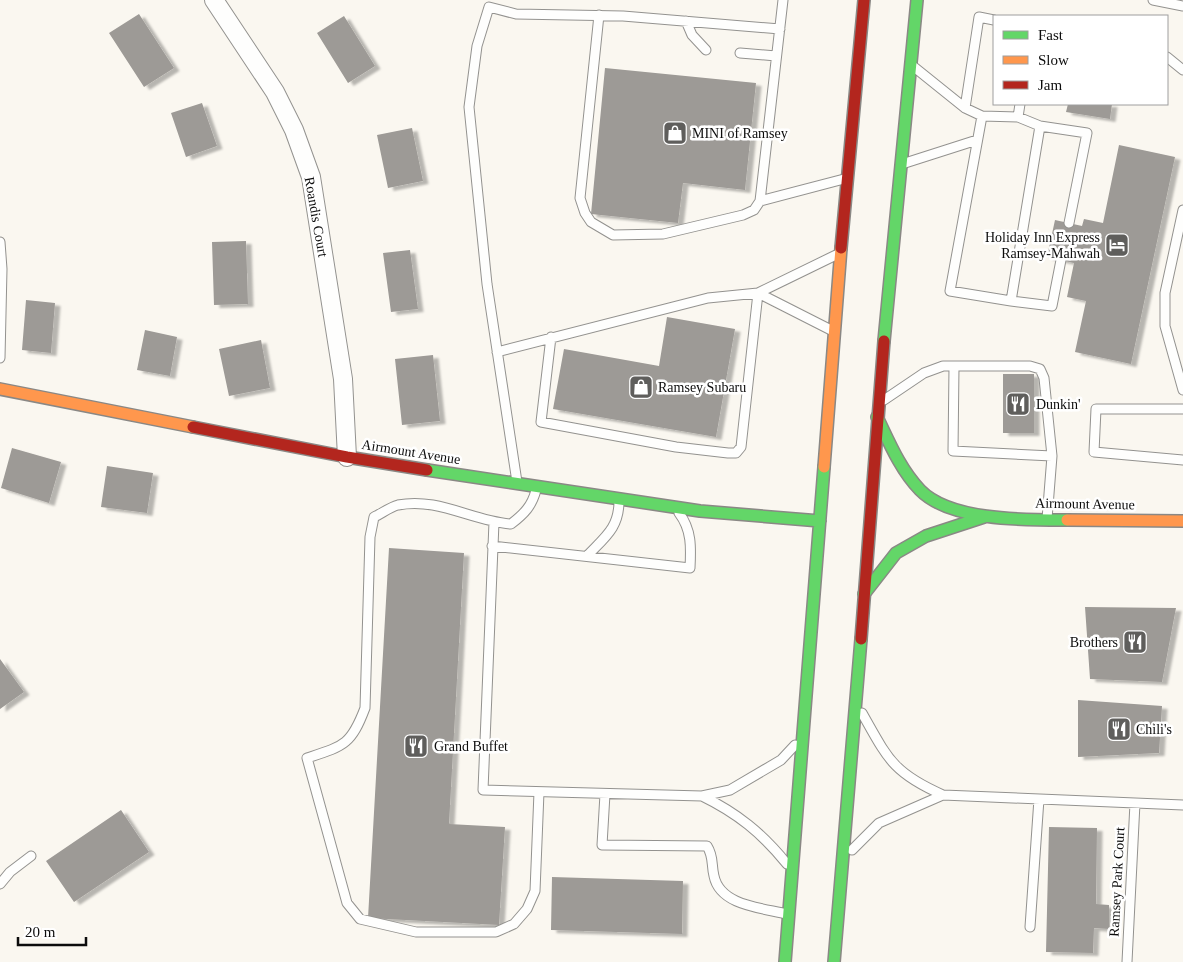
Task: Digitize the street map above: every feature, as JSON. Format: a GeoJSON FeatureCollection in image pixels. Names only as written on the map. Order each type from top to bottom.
{"type":"FeatureCollection","features":[{"type":"Feature","properties":{"kind":"main road"},"geometry":{"type":"LineString","coordinates":[[785,962],[846,178],[864,0]]}},
{"type":"Feature","properties":{"kind":"main road"},"geometry":{"type":"LineString","coordinates":[[837,959],[878,404],[910,64],[918,0]]}},
{"type":"Feature","properties":{"kind":"main road","name":"Airmount Avenue"},"geometry":{"type":"LineString","coordinates":[[0,389],[347,457],[674,507],[820,521]]}},
{"type":"Feature","properties":{"kind":"main road","name":"Airmount Avenue"},"geometry":{"type":"LineString","coordinates":[[877,417],[900,465],[919,490],[932,500],[951,509],[987,516],[1183,521]]}},
{"type":"Feature","properties":{"kind":"main road","name":"Airmount Avenue"},"geometry":{"type":"LineString","coordinates":[[864,594],[896,553],[926,536],[987,516]]}},
{"type":"Feature","properties":{"kind":"street","name":"Roandis Court"},"geometry":{"type":"LineString","coordinates":[[214,0],[275,92],[294,130],[311,177],[343,380],[347,457]]}},
{"type":"Feature","properties":{"kind":"lane"},"geometry":{"type":"LineString","coordinates":[[599,15],[580,183],[580,198],[585,213],[591,222],[613,235],[663,234],[743,215],[754,210],[760,201],[783,0]]}},
{"type":"Feature","properties":{"kind":"lane"},"geometry":{"type":"LineString","coordinates":[[1153,0],[1183,6]]}},
{"type":"Feature","properties":{"kind":"lane"},"geometry":{"type":"LineString","coordinates":[[517,484],[497,352],[469,107],[477,46],[491,4],[516,14],[599,15],[780,29]]}},
{"type":"Feature","properties":{"kind":"lane"},"geometry":{"type":"LineString","coordinates":[[965,108],[978,17],[993,20]]}},
{"type":"Feature","properties":{"kind":"lane"},"geometry":{"type":"LineString","coordinates":[[686,21],[692,35],[706,50]]}},
{"type":"Feature","properties":{"kind":"lane"},"geometry":{"type":"LineString","coordinates":[[740,53],[776,56]]}},
{"type":"Feature","properties":{"kind":"lane"},"geometry":{"type":"LineString","coordinates":[[1168,58],[1183,70]]}},
{"type":"Feature","properties":{"kind":"lane"},"geometry":{"type":"LineString","coordinates":[[910,64],[965,108],[982,116],[1018,117],[1040,126],[1087,133],[1069,223]]}},
{"type":"Feature","properties":{"kind":"lane"},"geometry":{"type":"LineString","coordinates":[[1018,117],[1020,105]]}},
{"type":"Feature","properties":{"kind":"lane"},"geometry":{"type":"LineString","coordinates":[[982,116],[950,291],[1052,306],[1061,260]]}},
{"type":"Feature","properties":{"kind":"lane"},"geometry":{"type":"LineString","coordinates":[[1011,301],[1040,126]]}},
{"type":"Feature","properties":{"kind":"lane"},"geometry":{"type":"LineString","coordinates":[[900,165],[977,140]]}},
{"type":"Feature","properties":{"kind":"lane"},"geometry":{"type":"LineString","coordinates":[[760,201],[846,178]]}},
{"type":"Feature","properties":{"kind":"lane"},"geometry":{"type":"LineString","coordinates":[[1183,210],[1165,293],[1165,326],[1183,390]]}},
{"type":"Feature","properties":{"kind":"lane"},"geometry":{"type":"LineString","coordinates":[[0,242],[2,269],[0,358]]}},
{"type":"Feature","properties":{"kind":"lane"},"geometry":{"type":"LineString","coordinates":[[497,352],[551,336],[708,298],[758,293],[841,252]]}},
{"type":"Feature","properties":{"kind":"lane"},"geometry":{"type":"LineString","coordinates":[[551,336],[541,422],[676,447],[736,453],[741,447],[758,293]]}},
{"type":"Feature","properties":{"kind":"lane"},"geometry":{"type":"LineString","coordinates":[[758,293],[834,332]]}},
{"type":"Feature","properties":{"kind":"lane"},"geometry":{"type":"LineString","coordinates":[[878,404],[902,386],[924,373],[944,366],[1030,366],[1040,369],[1044,378],[1052,456],[1047,519]]}},
{"type":"Feature","properties":{"kind":"lane"},"geometry":{"type":"LineString","coordinates":[[954,367],[953,451],[1052,456]]}},
{"type":"Feature","properties":{"kind":"lane"},"geometry":{"type":"LineString","coordinates":[[1183,409],[1096,409],[1094,452],[1183,460]]}},
{"type":"Feature","properties":{"kind":"lane"},"geometry":{"type":"LineString","coordinates":[[536,487],[533,501],[524,514],[511,524],[494,522],[462,511],[423,502],[396,506],[374,518],[370,537],[365,708],[357,730],[341,747],[307,758],[347,903],[360,919],[416,932],[496,932],[514,924],[527,909],[535,891],[540,792]]}},
{"type":"Feature","properties":{"kind":"lane"},"geometry":{"type":"LineString","coordinates":[[587,556],[610,533],[619,516],[619,498]]}},
{"type":"Feature","properties":{"kind":"lane"},"geometry":{"type":"LineString","coordinates":[[492,546],[690,568],[691,541],[686,523],[674,507]]}},
{"type":"Feature","properties":{"kind":"lane"},"geometry":{"type":"LineString","coordinates":[[494,522],[483,790],[702,796],[730,790],[781,760],[803,736]]}},
{"type":"Feature","properties":{"kind":"lane"},"geometry":{"type":"LineString","coordinates":[[855,700],[884,752],[899,771],[916,783],[942,795],[1183,805]]}},
{"type":"Feature","properties":{"kind":"lane"},"geometry":{"type":"LineString","coordinates":[[605,794],[602,845],[707,846],[713,855],[714,878],[722,892],[733,900],[789,914]]}},
{"type":"Feature","properties":{"kind":"lane"},"geometry":{"type":"LineString","coordinates":[[843,862],[856,844],[880,823],[942,795]]}},
{"type":"Feature","properties":{"kind":"lane"},"geometry":{"type":"LineString","coordinates":[[702,796],[729,809],[752,827],[793,871]]}},
{"type":"Feature","properties":{"kind":"lane"},"geometry":{"type":"LineString","coordinates":[[1030,927],[1039,799]]}},
{"type":"Feature","properties":{"kind":"lane","name":"Ramsey Park Court"},"geometry":{"type":"LineString","coordinates":[[1127,962],[1136,803]]}},
{"type":"Feature","properties":{"kind":"lane"},"geometry":{"type":"LineString","coordinates":[[0,884],[10,872],[31,856]]}},
{"type":"Feature","properties":{"kind":"building"},"geometry":{"type":"Polygon","coordinates":[[[139,14],[174,68],[144,87],[109,33],[139,14]]]}},
{"type":"Feature","properties":{"kind":"building"},"geometry":{"type":"Polygon","coordinates":[[[344,16],[375,66],[348,83],[317,33],[344,16]]]}},
{"type":"Feature","properties":{"kind":"building","name":"MINI of Ramsey"},"geometry":{"type":"Polygon","coordinates":[[[605,68],[756,83],[745,190],[683,183],[678,223],[591,214],[605,68]]]}},
{"type":"Feature","properties":{"kind":"building"},"geometry":{"type":"Polygon","coordinates":[[[202,103],[217,146],[186,157],[171,113],[202,103]]]}},
{"type":"Feature","properties":{"kind":"building"},"geometry":{"type":"Polygon","coordinates":[[[1068,105],[1112,105],[1110,119],[1066,112],[1068,105]]]}},
{"type":"Feature","properties":{"kind":"building"},"geometry":{"type":"Polygon","coordinates":[[[412,128],[423,181],[388,188],[377,135],[412,128]]]}},
{"type":"Feature","properties":{"kind":"building","name":"Holiday Inn Express Ramsey-Mahwah"},"geometry":{"type":"Polygon","coordinates":[[[1119,145],[1175,157],[1131,364],[1075,352],[1086,301],[1067,297],[1074,263],[1047,257],[1055,220],[1082,226],[1084,219],[1103,223],[1119,145]]]}},
{"type":"Feature","properties":{"kind":"building"},"geometry":{"type":"Polygon","coordinates":[[[246,241],[248,304],[214,305],[212,242],[246,241]]]}},
{"type":"Feature","properties":{"kind":"building"},"geometry":{"type":"Polygon","coordinates":[[[410,250],[418,309],[391,312],[383,253],[410,250]]]}},
{"type":"Feature","properties":{"kind":"building"},"geometry":{"type":"Polygon","coordinates":[[[26,300],[55,303],[51,353],[22,350],[26,300]]]}},
{"type":"Feature","properties":{"kind":"building","name":"Ramsey Subaru"},"geometry":{"type":"Polygon","coordinates":[[[667,317],[735,329],[716,437],[553,409],[564,349],[659,366],[667,317]]]}},
{"type":"Feature","properties":{"kind":"building"},"geometry":{"type":"Polygon","coordinates":[[[145,330],[177,337],[170,376],[137,370],[145,330]]]}},
{"type":"Feature","properties":{"kind":"building"},"geometry":{"type":"Polygon","coordinates":[[[261,340],[270,388],[229,396],[219,349],[261,340]]]}},
{"type":"Feature","properties":{"kind":"building"},"geometry":{"type":"Polygon","coordinates":[[[433,355],[440,421],[402,425],[395,359],[433,355]]]}},
{"type":"Feature","properties":{"kind":"building","name":"Dunkin'"},"geometry":{"type":"Polygon","coordinates":[[[1003,374],[1034,374],[1034,433],[1003,433],[1003,374]]]}},
{"type":"Feature","properties":{"kind":"building"},"geometry":{"type":"Polygon","coordinates":[[[12,448],[61,462],[49,503],[1,488],[12,448]]]}},
{"type":"Feature","properties":{"kind":"building"},"geometry":{"type":"Polygon","coordinates":[[[107,466],[153,473],[147,513],[101,507],[107,466]]]}},
{"type":"Feature","properties":{"kind":"building"},"geometry":{"type":"Polygon","coordinates":[[[389,548],[464,553],[449,824],[505,827],[499,925],[368,918],[389,548]]]}},
{"type":"Feature","properties":{"kind":"building"},"geometry":{"type":"Polygon","coordinates":[[[1085,607],[1176,608],[1162,682],[1090,679],[1085,607]]]}},
{"type":"Feature","properties":{"kind":"building"},"geometry":{"type":"Polygon","coordinates":[[[0,659],[24,692],[0,709],[0,659]]]}},
{"type":"Feature","properties":{"kind":"building","name":"Chili's"},"geometry":{"type":"Polygon","coordinates":[[[1078,700],[1162,706],[1159,753],[1078,757],[1078,700]]]}},
{"type":"Feature","properties":{"kind":"building"},"geometry":{"type":"Polygon","coordinates":[[[121,810],[149,852],[74,902],[46,861],[121,810]]]}},
{"type":"Feature","properties":{"kind":"building"},"geometry":{"type":"Polygon","coordinates":[[[1049,827],[1097,828],[1096,904],[1109,905],[1109,929],[1094,928],[1093,953],[1046,952],[1049,827]]]}},
{"type":"Feature","properties":{"kind":"building"},"geometry":{"type":"Polygon","coordinates":[[[552,877],[683,881],[682,934],[551,930],[552,877]]]}},
{"type":"Feature","properties":{"kind":"traffic: fast"},"geometry":{"type":"LineString","coordinates":[[884,341],[917,0]]}},
{"type":"Feature","properties":{"kind":"traffic: fast"},"geometry":{"type":"LineString","coordinates":[[877,417],[896,455],[913,482],[933,500],[950,508],[989,517],[1067,520]]}},
{"type":"Feature","properties":{"kind":"traffic: fast"},"geometry":{"type":"LineString","coordinates":[[785,962],[824,467]]}},
{"type":"Feature","properties":{"kind":"traffic: fast"},"geometry":{"type":"LineString","coordinates":[[427,470],[700,511],[820,521]]}},
{"type":"Feature","properties":{"kind":"traffic: fast"},"geometry":{"type":"LineString","coordinates":[[864,594],[896,553],[926,536],[984,517]]}},
{"type":"Feature","properties":{"kind":"traffic: fast"},"geometry":{"type":"LineString","coordinates":[[834,962],[861,639]]}},
{"type":"Feature","properties":{"kind":"traffic: slow"},"geometry":{"type":"LineString","coordinates":[[824,467],[841,248]]}},
{"type":"Feature","properties":{"kind":"traffic: slow"},"geometry":{"type":"LineString","coordinates":[[0,389],[193,427]]}},
{"type":"Feature","properties":{"kind":"traffic: slow"},"geometry":{"type":"LineString","coordinates":[[1067,520],[1183,521]]}},
{"type":"Feature","properties":{"kind":"traffic: jam"},"geometry":{"type":"LineString","coordinates":[[841,248],[864,0]]}},
{"type":"Feature","properties":{"kind":"traffic: jam"},"geometry":{"type":"LineString","coordinates":[[861,639],[884,341]]}},
{"type":"Feature","properties":{"kind":"traffic: jam"},"geometry":{"type":"LineString","coordinates":[[193,427],[347,457],[427,470]]}},
{"type":"Feature","properties":{"kind":"place","name":"MINI of Ramsey"},"geometry":{"type":"Point","coordinates":[675,133]}},
{"type":"Feature","properties":{"kind":"place","name":"Holiday Inn Express Ramsey-Mahwah"},"geometry":{"type":"Point","coordinates":[1117,245]}},
{"type":"Feature","properties":{"kind":"place","name":"Ramsey Subaru"},"geometry":{"type":"Point","coordinates":[641,387]}},
{"type":"Feature","properties":{"kind":"place","name":"Dunkin'"},"geometry":{"type":"Point","coordinates":[1018,404]}},
{"type":"Feature","properties":{"kind":"place","name":"Brothers"},"geometry":{"type":"Point","coordinates":[1135,642]}},
{"type":"Feature","properties":{"kind":"place","name":"Chili's"},"geometry":{"type":"Point","coordinates":[1119,729]}},
{"type":"Feature","properties":{"kind":"place","name":"Grand Buffet"},"geometry":{"type":"Point","coordinates":[416,746]}}]}
